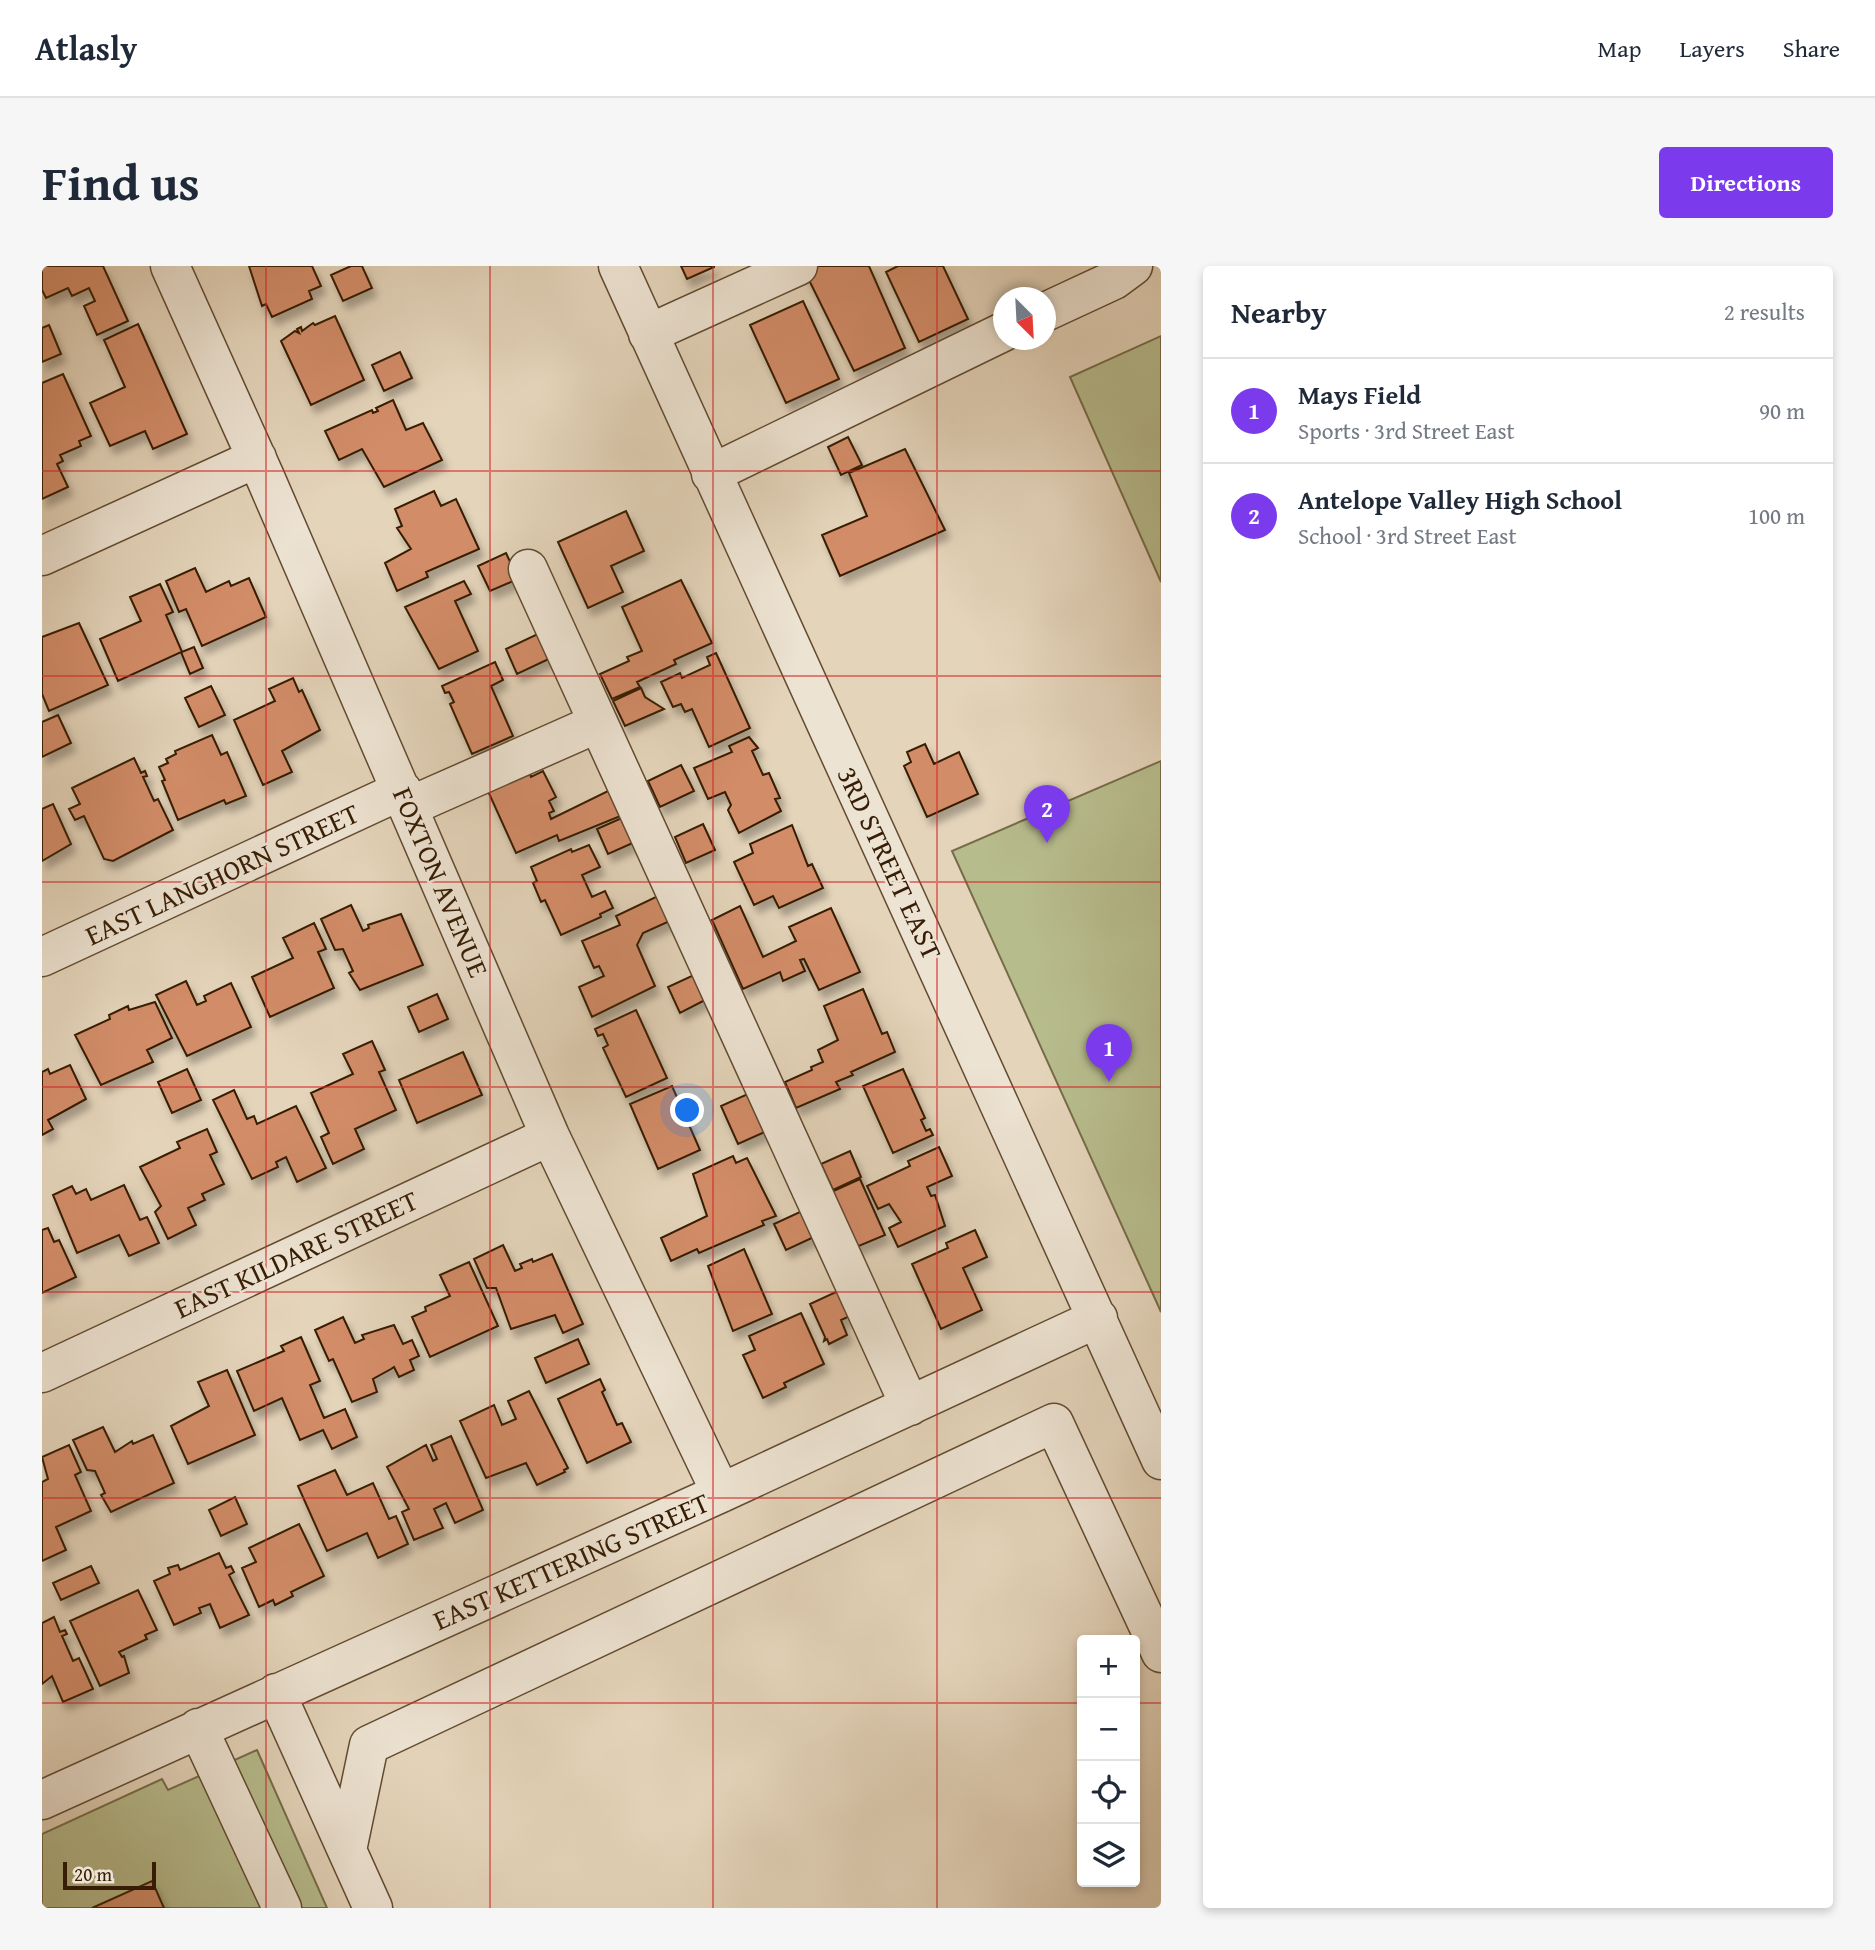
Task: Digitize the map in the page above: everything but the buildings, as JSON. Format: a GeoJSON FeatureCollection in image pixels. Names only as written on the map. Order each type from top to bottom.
{"type":"FeatureCollection","features":[{"type":"Feature","properties":{"kind":"street","name":"FOXTON AVENUE"},"geometry":{"type":"LineString","coordinates":[[170,266],[257,458],[550,1136],[721,1493]]}},
{"type":"Feature","properties":{"kind":"street","name":"3RD STREET EAST"},"geometry":{"type":"LineString","coordinates":[[618,266],[1161,1461]]}},
{"type":"Feature","properties":{"kind":"street"},"geometry":{"type":"LineString","coordinates":[[648,334],[798,266]]}},
{"type":"Feature","properties":{"kind":"street"},"geometry":{"type":"LineString","coordinates":[[1056,307],[1114,280],[1133,266]]}},
{"type":"Feature","properties":{"kind":"street"},"geometry":{"type":"LineString","coordinates":[[711,474],[993,337]]}},
{"type":"Feature","properties":{"kind":"street"},"geometry":{"type":"LineString","coordinates":[[42,556],[257,458]]}},
{"type":"Feature","properties":{"kind":"street"},"geometry":{"type":"LineString","coordinates":[[528,569],[910,1406]]}},
{"type":"Feature","properties":{"kind":"street","name":"EAST LANGHORN STREET"},"geometry":{"type":"LineString","coordinates":[[42,957],[405,799],[598,723]]}},
{"type":"Feature","properties":{"kind":"street","name":"EAST KILDARE STREET"},"geometry":{"type":"LineString","coordinates":[[42,1373],[550,1136]]}},
{"type":"Feature","properties":{"kind":"street","name":"EAST KETTERING STREET"},"geometry":{"type":"LineString","coordinates":[[42,1800],[721,1493],[1098,1318]]}},
{"type":"Feature","properties":{"kind":"street"},"geometry":{"type":"LineString","coordinates":[[347,1850],[369,1745],[1054,1423],[1161,1653]]}},
{"type":"Feature","properties":{"kind":"street"},"geometry":{"type":"LineString","coordinates":[[276,1693],[373,1908]]}},
{"type":"Feature","properties":{"kind":"street"},"geometry":{"type":"LineString","coordinates":[[198,1728],[282,1908]]}},
{"type":"Feature","properties":{"kind":"green space"},"geometry":{"type":"Polygon","coordinates":[[[1161,336],[1161,582],[1070,377],[1161,336]]]}},
{"type":"Feature","properties":{"kind":"green space"},"geometry":{"type":"Polygon","coordinates":[[[1161,761],[1161,1312],[952,851],[1161,761]]]}},
{"type":"Feature","properties":{"kind":"green space"},"geometry":{"type":"Polygon","coordinates":[[[257,1750],[327,1908],[42,1908],[42,1834],[162,1779],[168,1790],[257,1750]]]}},
{"type":"Feature","properties":{"kind":"place","name":"Antelope Valley High School"},"geometry":{"type":"Point","coordinates":[1047,843]}},
{"type":"Feature","properties":{"kind":"place","name":"Mays Field"},"geometry":{"type":"Point","coordinates":[1109,1082]}}]}
